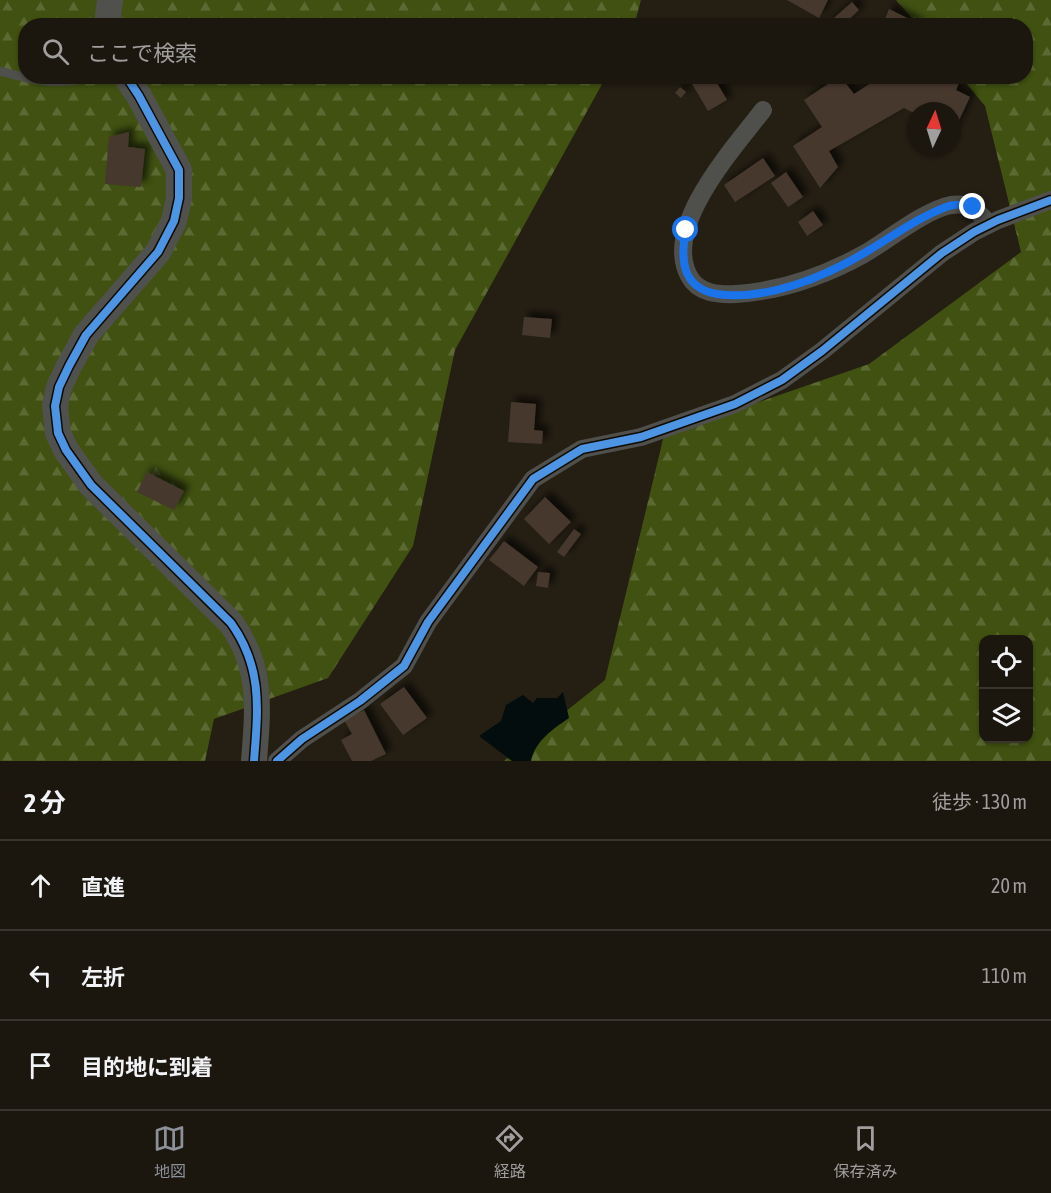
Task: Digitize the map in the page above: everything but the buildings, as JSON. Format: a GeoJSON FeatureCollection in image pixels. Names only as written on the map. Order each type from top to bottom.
{"type":"FeatureCollection","features":[{"type":"Feature","properties":{"kind":"street"},"geometry":{"type":"LineString","coordinates":[[108,18],[110,0]]}},
{"type":"Feature","properties":{"kind":"street"},"geometry":{"type":"LineString","coordinates":[[131,84],[179,171],[179,198],[174,221],[158,252],[86,335],[69,366],[59,387],[55,406],[58,433],[72,459],[91,485],[231,623],[237,632],[252,665],[257,683],[258,706],[254,761]]}},
{"type":"Feature","properties":{"kind":"street"},"geometry":{"type":"LineString","coordinates":[[762,110],[707,186],[686,230],[682,247],[685,269],[693,284],[705,292],[726,295],[760,292],[802,282],[864,254],[928,215],[949,206],[963,204],[973,207],[989,224]]}},
{"type":"Feature","properties":{"kind":"street"},"geometry":{"type":"LineString","coordinates":[[277,761],[302,739],[360,701],[404,666],[428,622],[533,479],[582,449],[641,437],[735,404],[782,380],[822,351],[942,253],[989,224],[1025,208],[1051,200]]}},
{"type":"Feature","properties":{"kind":"lane"},"geometry":{"type":"LineString","coordinates":[[0,71],[18,76]]}},
{"type":"Feature","properties":{"kind":"green space"},"geometry":{"type":"Polygon","coordinates":[[[0,0],[641,0],[636,18],[18,18],[18,84],[602,84],[455,350],[413,546],[328,678],[214,719],[205,761],[0,761],[0,0]]]}},
{"type":"Feature","properties":{"kind":"green space"},"geometry":{"type":"Polygon","coordinates":[[[896,0],[1051,0],[1051,761],[504,761],[605,680],[664,435],[869,364],[1021,252],[985,106],[967,84],[1033,84],[1033,18],[912,18],[896,0]]]}},
{"type":"Feature","properties":{"kind":"shaded area"},"geometry":{"type":"Polygon","coordinates":[[[563,692],[569,718],[551,731],[536,747],[531,761],[512,761],[479,736],[501,721],[506,705],[523,695],[533,703],[537,698],[557,698],[563,692]]]}},
{"type":"Feature","properties":{"kind":"cycle path"},"geometry":{"type":"LineString","coordinates":[[131,84],[179,170],[179,198],[174,221],[158,252],[86,335],[69,366],[59,387],[55,406],[58,433],[66,450],[91,485],[231,623],[249,656],[256,689],[257,724],[254,761]]}},
{"type":"Feature","properties":{"kind":"cycle path"},"geometry":{"type":"LineString","coordinates":[[277,761],[302,739],[360,701],[404,666],[428,622],[533,479],[582,449],[641,437],[735,404],[782,380],[822,351],[942,253],[974,232],[998,220],[1051,200]]}},
{"type":"Feature","properties":{"kind":"route"},"geometry":{"type":"LineString","coordinates":[[686,230],[682,247],[685,269],[693,284],[705,292],[726,295],[760,292],[802,282],[864,254],[928,215],[949,206],[963,204],[973,207]]}}]}
